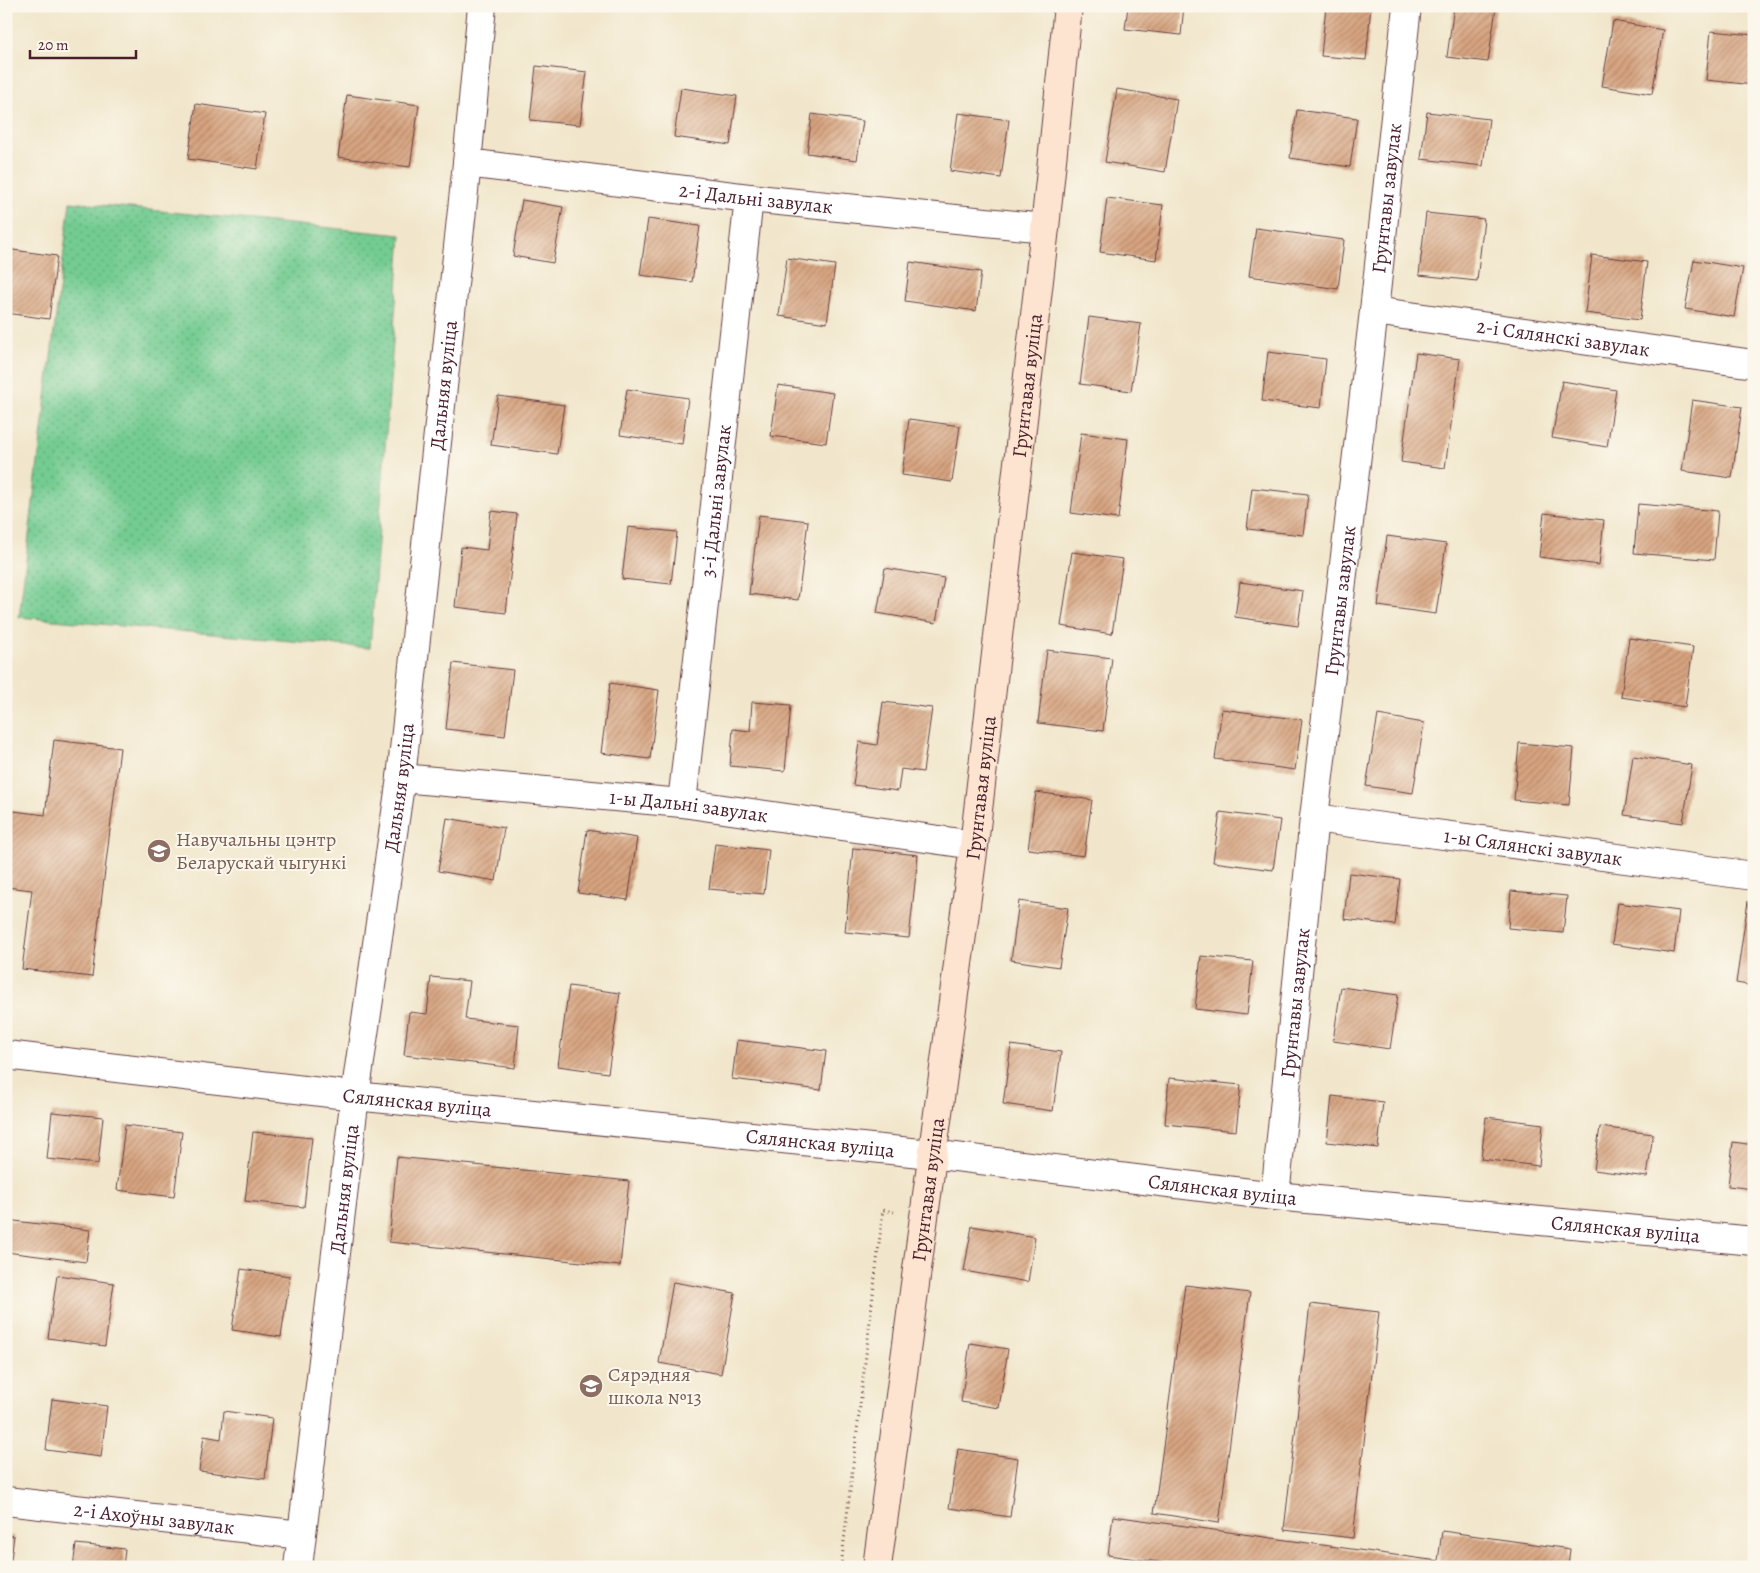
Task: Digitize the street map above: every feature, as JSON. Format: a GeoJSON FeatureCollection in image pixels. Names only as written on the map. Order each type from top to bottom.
{"type":"FeatureCollection","features":[{"type":"Feature","properties":{"kind":"main road","name":"Грунтавая вуліца"},"geometry":{"type":"LineString","coordinates":[[877,1567],[974,845],[1045,228],[1068,6]]}},
{"type":"Feature","properties":{"kind":"street","name":"Дальняя вуліца"},"geometry":{"type":"LineString","coordinates":[[298,1567],[355,1096],[401,778],[482,6]]}},
{"type":"Feature","properties":{"kind":"street","name":"Грунтавы завулак"},"geometry":{"type":"LineString","coordinates":[[1275,1196],[1314,818],[1408,6]]}},
{"type":"Feature","properties":{"kind":"street","name":"2-і Дальні завулак"},"geometry":{"type":"LineString","coordinates":[[467,163],[749,198],[1045,228]]}},
{"type":"Feature","properties":{"kind":"street","name":"3-і Дальні завулак"},"geometry":{"type":"LineString","coordinates":[[682,803],[749,198]]}},
{"type":"Feature","properties":{"kind":"street","name":"2-і Сялянскі завулак"},"geometry":{"type":"LineString","coordinates":[[1374,311],[1754,364]]}},
{"type":"Feature","properties":{"kind":"street","name":"1-ы Дальні завулак"},"geometry":{"type":"LineString","coordinates":[[401,778],[682,803],[974,845]]}},
{"type":"Feature","properties":{"kind":"street","name":"1-ы Сялянскі завулак"},"geometry":{"type":"LineString","coordinates":[[1314,818],[1754,876]]}},
{"type":"Feature","properties":{"kind":"street","name":"Сялянская вуліца"},"geometry":{"type":"LineString","coordinates":[[6,1055],[355,1096],[931,1154],[1275,1196],[1754,1241]]}},
{"type":"Feature","properties":{"kind":"street","name":"2-і Ахоўны завулак"},"geometry":{"type":"LineString","coordinates":[[6,1501],[301,1535]]}},
{"type":"Feature","properties":{"kind":"green space"},"geometry":{"type":"Polygon","coordinates":[[[70,202],[401,235],[370,648],[19,617],[70,202]]]}},
{"type":"Feature","properties":{"kind":"building"},"geometry":{"type":"Polygon","coordinates":[[[1128,6],[1184,6],[1181,35],[1125,29],[1128,6]]]}},
{"type":"Feature","properties":{"kind":"building"},"geometry":{"type":"Polygon","coordinates":[[[1326,6],[1371,6],[1366,60],[1321,56],[1326,6]]]}},
{"type":"Feature","properties":{"kind":"building"},"geometry":{"type":"Polygon","coordinates":[[[1454,6],[1496,8],[1488,62],[1447,57],[1454,6]]]}},
{"type":"Feature","properties":{"kind":"building"},"geometry":{"type":"Polygon","coordinates":[[[1613,21],[1663,30],[1652,94],[1602,86],[1613,21]]]}},
{"type":"Feature","properties":{"kind":"building"},"geometry":{"type":"Polygon","coordinates":[[[1711,31],[1754,35],[1754,85],[1706,80],[1711,31]]]}},
{"type":"Feature","properties":{"kind":"building"},"geometry":{"type":"Polygon","coordinates":[[[536,66],[587,72],[580,125],[530,120],[536,66]]]}},
{"type":"Feature","properties":{"kind":"building"},"geometry":{"type":"Polygon","coordinates":[[[681,88],[737,96],[730,145],[674,137],[681,88]]]}},
{"type":"Feature","properties":{"kind":"building"},"geometry":{"type":"Polygon","coordinates":[[[1117,89],[1177,99],[1165,172],[1105,162],[1117,89]]]}},
{"type":"Feature","properties":{"kind":"building"},"geometry":{"type":"Polygon","coordinates":[[[347,95],[419,105],[410,167],[338,157],[347,95]]]}},
{"type":"Feature","properties":{"kind":"building"},"geometry":{"type":"Polygon","coordinates":[[[196,104],[265,114],[257,169],[188,159],[196,104]]]}},
{"type":"Feature","properties":{"kind":"building"},"geometry":{"type":"Polygon","coordinates":[[[1297,110],[1357,118],[1350,167],[1290,158],[1297,110]]]}},
{"type":"Feature","properties":{"kind":"building"},"geometry":{"type":"Polygon","coordinates":[[[1427,112],[1489,119],[1483,166],[1421,159],[1427,112]]]}},
{"type":"Feature","properties":{"kind":"building"},"geometry":{"type":"Polygon","coordinates":[[[958,113],[1009,120],[1001,178],[950,171],[958,113]]]}},
{"type":"Feature","properties":{"kind":"building"},"geometry":{"type":"Polygon","coordinates":[[[812,114],[863,121],[857,160],[807,153],[812,114]]]}},
{"type":"Feature","properties":{"kind":"building"},"geometry":{"type":"Polygon","coordinates":[[[1107,198],[1163,205],[1156,260],[1100,252],[1107,198]]]}},
{"type":"Feature","properties":{"kind":"building"},"geometry":{"type":"Polygon","coordinates":[[[522,200],[563,207],[553,263],[513,256],[522,200]]]}},
{"type":"Feature","properties":{"kind":"building"},"geometry":{"type":"Polygon","coordinates":[[[1426,213],[1484,219],[1477,281],[1419,275],[1426,213]]]}},
{"type":"Feature","properties":{"kind":"building"},"geometry":{"type":"Polygon","coordinates":[[[648,219],[700,226],[692,282],[640,275],[648,219]]]}},
{"type":"Feature","properties":{"kind":"building"},"geometry":{"type":"Polygon","coordinates":[[[1256,228],[1344,240],[1338,289],[1249,276],[1256,228]]]}},
{"type":"Feature","properties":{"kind":"building"},"geometry":{"type":"Polygon","coordinates":[[[6,249],[57,256],[49,319],[6,313],[6,249]]]}},
{"type":"Feature","properties":{"kind":"building"},"geometry":{"type":"Polygon","coordinates":[[[1592,255],[1647,262],[1640,320],[1585,313],[1592,255]]]}},
{"type":"Feature","properties":{"kind":"building"},"geometry":{"type":"Polygon","coordinates":[[[787,258],[835,265],[827,323],[779,316],[787,258]]]}},
{"type":"Feature","properties":{"kind":"building"},"geometry":{"type":"Polygon","coordinates":[[[1694,260],[1743,268],[1734,317],[1685,309],[1694,260]]]}},
{"type":"Feature","properties":{"kind":"building"},"geometry":{"type":"Polygon","coordinates":[[[910,262],[981,272],[976,311],[905,301],[910,262]]]}},
{"type":"Feature","properties":{"kind":"building"},"geometry":{"type":"Polygon","coordinates":[[[1089,317],[1141,324],[1131,391],[1080,384],[1089,317]]]}},
{"type":"Feature","properties":{"kind":"building"},"geometry":{"type":"Polygon","coordinates":[[[1268,352],[1326,359],[1321,408],[1262,401],[1268,352]]]}},
{"type":"Feature","properties":{"kind":"building"},"geometry":{"type":"Polygon","coordinates":[[[1416,353],[1460,359],[1445,468],[1401,462],[1416,353]]]}},
{"type":"Feature","properties":{"kind":"building"},"geometry":{"type":"Polygon","coordinates":[[[1562,381],[1616,390],[1607,447],[1552,438],[1562,381]]]}},
{"type":"Feature","properties":{"kind":"building"},"geometry":{"type":"Polygon","coordinates":[[[778,385],[833,393],[826,443],[771,436],[778,385]]]}},
{"type":"Feature","properties":{"kind":"building"},"geometry":{"type":"Polygon","coordinates":[[[627,389],[688,398],[682,444],[620,435],[627,389]]]}},
{"type":"Feature","properties":{"kind":"building"},"geometry":{"type":"Polygon","coordinates":[[[498,396],[564,405],[557,454],[491,445],[498,396]]]}},
{"type":"Feature","properties":{"kind":"building"},"geometry":{"type":"Polygon","coordinates":[[[1692,400],[1742,407],[1732,478],[1682,471],[1692,400]]]}},
{"type":"Feature","properties":{"kind":"building"},"geometry":{"type":"Polygon","coordinates":[[[909,419],[960,426],[952,482],[902,475],[909,419]]]}},
{"type":"Feature","properties":{"kind":"building"},"geometry":{"type":"Polygon","coordinates":[[[1081,433],[1128,439],[1118,519],[1071,513],[1081,433]]]}},
{"type":"Feature","properties":{"kind":"building"},"geometry":{"type":"Polygon","coordinates":[[[1252,488],[1308,494],[1303,535],[1247,529],[1252,488]]]}},
{"type":"Feature","properties":{"kind":"building"},"geometry":{"type":"Polygon","coordinates":[[[1638,504],[1718,511],[1714,560],[1634,553],[1638,504]]]}},
{"type":"Feature","properties":{"kind":"building"},"geometry":{"type":"Polygon","coordinates":[[[491,511],[517,514],[506,613],[455,607],[461,547],[487,550],[491,511]]]}},
{"type":"Feature","properties":{"kind":"building"},"geometry":{"type":"Polygon","coordinates":[[[1544,513],[1604,520],[1599,565],[1539,557],[1544,513]]]}},
{"type":"Feature","properties":{"kind":"building"},"geometry":{"type":"Polygon","coordinates":[[[759,515],[808,521],[798,600],[749,594],[759,515]]]}},
{"type":"Feature","properties":{"kind":"building"},"geometry":{"type":"Polygon","coordinates":[[[628,527],[677,532],[671,584],[622,579],[628,527]]]}},
{"type":"Feature","properties":{"kind":"building"},"geometry":{"type":"Polygon","coordinates":[[[1387,536],[1446,544],[1436,614],[1378,606],[1387,536]]]}},
{"type":"Feature","properties":{"kind":"building"},"geometry":{"type":"Polygon","coordinates":[[[1072,552],[1123,559],[1112,634],[1061,626],[1072,552]]]}},
{"type":"Feature","properties":{"kind":"building"},"geometry":{"type":"Polygon","coordinates":[[[885,568],[944,578],[936,623],[877,613],[885,568]]]}},
{"type":"Feature","properties":{"kind":"building"},"geometry":{"type":"Polygon","coordinates":[[[1240,582],[1303,591],[1298,626],[1235,617],[1240,582]]]}},
{"type":"Feature","properties":{"kind":"building"},"geometry":{"type":"Polygon","coordinates":[[[1629,638],[1693,647],[1685,707],[1621,697],[1629,638]]]}},
{"type":"Feature","properties":{"kind":"building"},"geometry":{"type":"Polygon","coordinates":[[[1047,650],[1112,658],[1103,731],[1038,723],[1047,650]]]}},
{"type":"Feature","properties":{"kind":"building"},"geometry":{"type":"Polygon","coordinates":[[[453,663],[513,670],[505,736],[446,729],[453,663]]]}},
{"type":"Feature","properties":{"kind":"building"},"geometry":{"type":"Polygon","coordinates":[[[610,683],[659,690],[650,759],[601,753],[610,683]]]}},
{"type":"Feature","properties":{"kind":"building"},"geometry":{"type":"Polygon","coordinates":[[[752,702],[791,705],[785,771],[730,766],[733,729],[750,731],[752,702]]]}},
{"type":"Feature","properties":{"kind":"building"},"geometry":{"type":"Polygon","coordinates":[[[883,702],[932,708],[923,772],[901,769],[898,791],[853,785],[859,742],[877,745],[883,702]]]}},
{"type":"Feature","properties":{"kind":"building"},"geometry":{"type":"Polygon","coordinates":[[[1222,709],[1302,720],[1295,770],[1215,759],[1222,709]]]}},
{"type":"Feature","properties":{"kind":"building"},"geometry":{"type":"Polygon","coordinates":[[[1378,715],[1424,723],[1413,793],[1366,786],[1378,715]]]}},
{"type":"Feature","properties":{"kind":"building"},"geometry":{"type":"Polygon","coordinates":[[[54,740],[120,748],[92,977],[22,969],[32,890],[6,887],[6,810],[45,815],[54,740]]]}},
{"type":"Feature","properties":{"kind":"building"},"geometry":{"type":"Polygon","coordinates":[[[1519,743],[1574,748],[1569,805],[1514,800],[1519,743]]]}},
{"type":"Feature","properties":{"kind":"building"},"geometry":{"type":"Polygon","coordinates":[[[1633,756],[1692,765],[1683,823],[1624,815],[1633,756]]]}},
{"type":"Feature","properties":{"kind":"building"},"geometry":{"type":"Polygon","coordinates":[[[1036,792],[1092,800],[1084,856],[1028,849],[1036,792]]]}},
{"type":"Feature","properties":{"kind":"building"},"geometry":{"type":"Polygon","coordinates":[[[1220,812],[1280,820],[1273,870],[1213,862],[1220,812]]]}},
{"type":"Feature","properties":{"kind":"building"},"geometry":{"type":"Polygon","coordinates":[[[447,818],[504,828],[496,881],[438,871],[447,818]]]}},
{"type":"Feature","properties":{"kind":"building"},"geometry":{"type":"Polygon","coordinates":[[[587,830],[637,838],[628,900],[578,893],[587,830]]]}},
{"type":"Feature","properties":{"kind":"building"},"geometry":{"type":"Polygon","coordinates":[[[715,844],[769,850],[764,894],[709,889],[715,844]]]}},
{"type":"Feature","properties":{"kind":"building"},"geometry":{"type":"Polygon","coordinates":[[[853,848],[918,855],[909,938],[845,932],[853,848]]]}},
{"type":"Feature","properties":{"kind":"building"},"geometry":{"type":"Polygon","coordinates":[[[1349,873],[1400,879],[1395,925],[1344,919],[1349,873]]]}},
{"type":"Feature","properties":{"kind":"building"},"geometry":{"type":"Polygon","coordinates":[[[1511,891],[1567,896],[1563,933],[1508,928],[1511,891]]]}},
{"type":"Feature","properties":{"kind":"building"},"geometry":{"type":"Polygon","coordinates":[[[1019,901],[1068,908],[1059,967],[1011,960],[1019,901]]]}},
{"type":"Feature","properties":{"kind":"building"},"geometry":{"type":"Polygon","coordinates":[[[1748,901],[1754,901],[1754,986],[1736,983],[1748,901]]]}},
{"type":"Feature","properties":{"kind":"building"},"geometry":{"type":"Polygon","coordinates":[[[1618,903],[1679,911],[1674,953],[1612,944],[1618,903]]]}},
{"type":"Feature","properties":{"kind":"building"},"geometry":{"type":"Polygon","coordinates":[[[1201,956],[1253,961],[1247,1015],[1195,1009],[1201,956]]]}},
{"type":"Feature","properties":{"kind":"building"},"geometry":{"type":"Polygon","coordinates":[[[431,977],[470,981],[465,1019],[519,1025],[515,1068],[404,1055],[409,1012],[427,1014],[431,977]]]}},
{"type":"Feature","properties":{"kind":"building"},"geometry":{"type":"Polygon","coordinates":[[[569,986],[620,993],[608,1073],[558,1066],[569,986]]]}},
{"type":"Feature","properties":{"kind":"building"},"geometry":{"type":"Polygon","coordinates":[[[1341,987],[1398,995],[1390,1049],[1333,1041],[1341,987]]]}},
{"type":"Feature","properties":{"kind":"building"},"geometry":{"type":"Polygon","coordinates":[[[737,1040],[826,1051],[821,1090],[732,1079],[737,1040]]]}},
{"type":"Feature","properties":{"kind":"building"},"geometry":{"type":"Polygon","coordinates":[[[1011,1045],[1061,1052],[1053,1111],[1003,1104],[1011,1045]]]}},
{"type":"Feature","properties":{"kind":"building"},"geometry":{"type":"Polygon","coordinates":[[[1169,1078],[1241,1085],[1236,1131],[1165,1124],[1169,1078]]]}},
{"type":"Feature","properties":{"kind":"building"},"geometry":{"type":"Polygon","coordinates":[[[1332,1096],[1383,1102],[1378,1148],[1327,1142],[1332,1096]]]}},
{"type":"Feature","properties":{"kind":"building"},"geometry":{"type":"Polygon","coordinates":[[[52,1112],[103,1117],[98,1164],[47,1159],[52,1112]]]}},
{"type":"Feature","properties":{"kind":"building"},"geometry":{"type":"Polygon","coordinates":[[[1486,1117],[1543,1124],[1539,1166],[1481,1159],[1486,1117]]]}},
{"type":"Feature","properties":{"kind":"building"},"geometry":{"type":"Polygon","coordinates":[[[125,1125],[182,1132],[174,1197],[117,1190],[125,1125]]]}},
{"type":"Feature","properties":{"kind":"building"},"geometry":{"type":"Polygon","coordinates":[[[1600,1127],[1653,1134],[1647,1177],[1594,1170],[1600,1127]]]}},
{"type":"Feature","properties":{"kind":"building"},"geometry":{"type":"Polygon","coordinates":[[[253,1132],[312,1138],[304,1207],[245,1201],[253,1132]]]}},
{"type":"Feature","properties":{"kind":"building"},"geometry":{"type":"Polygon","coordinates":[[[1733,1142],[1754,1145],[1754,1189],[1728,1186],[1733,1142]]]}},
{"type":"Feature","properties":{"kind":"building"},"geometry":{"type":"Polygon","coordinates":[[[397,1157],[629,1181],[620,1266],[389,1242],[397,1157]]]}},
{"type":"Feature","properties":{"kind":"building"},"geometry":{"type":"Polygon","coordinates":[[[6,1220],[90,1230],[86,1262],[6,1252],[6,1220]]]}},
{"type":"Feature","properties":{"kind":"building"},"geometry":{"type":"Polygon","coordinates":[[[972,1226],[1035,1237],[1028,1282],[964,1271],[972,1226]]]}},
{"type":"Feature","properties":{"kind":"building"},"geometry":{"type":"Polygon","coordinates":[[[241,1269],[290,1276],[281,1337],[232,1330],[241,1269]]]}},
{"type":"Feature","properties":{"kind":"building"},"geometry":{"type":"Polygon","coordinates":[[[57,1275],[114,1283],[105,1346],[48,1338],[57,1275]]]}},
{"type":"Feature","properties":{"kind":"building"},"geometry":{"type":"Polygon","coordinates":[[[673,1282],[735,1293],[721,1374],[659,1363],[673,1282]]]}},
{"type":"Feature","properties":{"kind":"building"},"geometry":{"type":"Polygon","coordinates":[[[1185,1285],[1250,1293],[1219,1523],[1154,1513],[1185,1285]]]}},
{"type":"Feature","properties":{"kind":"building"},"geometry":{"type":"Polygon","coordinates":[[[1310,1304],[1379,1312],[1353,1538],[1284,1530],[1310,1304]]]}},
{"type":"Feature","properties":{"kind":"building"},"geometry":{"type":"Polygon","coordinates":[[[970,1343],[1008,1349],[999,1408],[961,1402],[970,1343]]]}},
{"type":"Feature","properties":{"kind":"building"},"geometry":{"type":"Polygon","coordinates":[[[52,1399],[107,1406],[101,1457],[46,1450],[52,1399]]]}},
{"type":"Feature","properties":{"kind":"building"},"geometry":{"type":"Polygon","coordinates":[[[224,1411],[272,1418],[265,1479],[199,1471],[204,1436],[221,1439],[224,1411]]]}},
{"type":"Feature","properties":{"kind":"building"},"geometry":{"type":"Polygon","coordinates":[[[958,1449],[1018,1458],[1010,1517],[949,1508],[958,1449]]]}},
{"type":"Feature","properties":{"kind":"building"},"geometry":{"type":"Polygon","coordinates":[[[1113,1516],[1438,1561],[1442,1531],[1570,1549],[1568,1567],[1194,1567],[1108,1555],[1113,1516]]]}},
{"type":"Feature","properties":{"kind":"building"},"geometry":{"type":"Polygon","coordinates":[[[6,1535],[14,1536],[10,1567],[6,1567],[6,1535]]]}},
{"type":"Feature","properties":{"kind":"building"},"geometry":{"type":"Polygon","coordinates":[[[76,1544],[125,1549],[123,1567],[73,1567],[76,1544]]]}},
{"type":"Feature","properties":{"kind":"place","name":"Навучальны цэнтр Беларускай чыгункі"},"geometry":{"type":"Point","coordinates":[159,851]}},
{"type":"Feature","properties":{"kind":"place","name":"Сярэдняя школа №13"},"geometry":{"type":"Point","coordinates":[591,1386]}}]}
